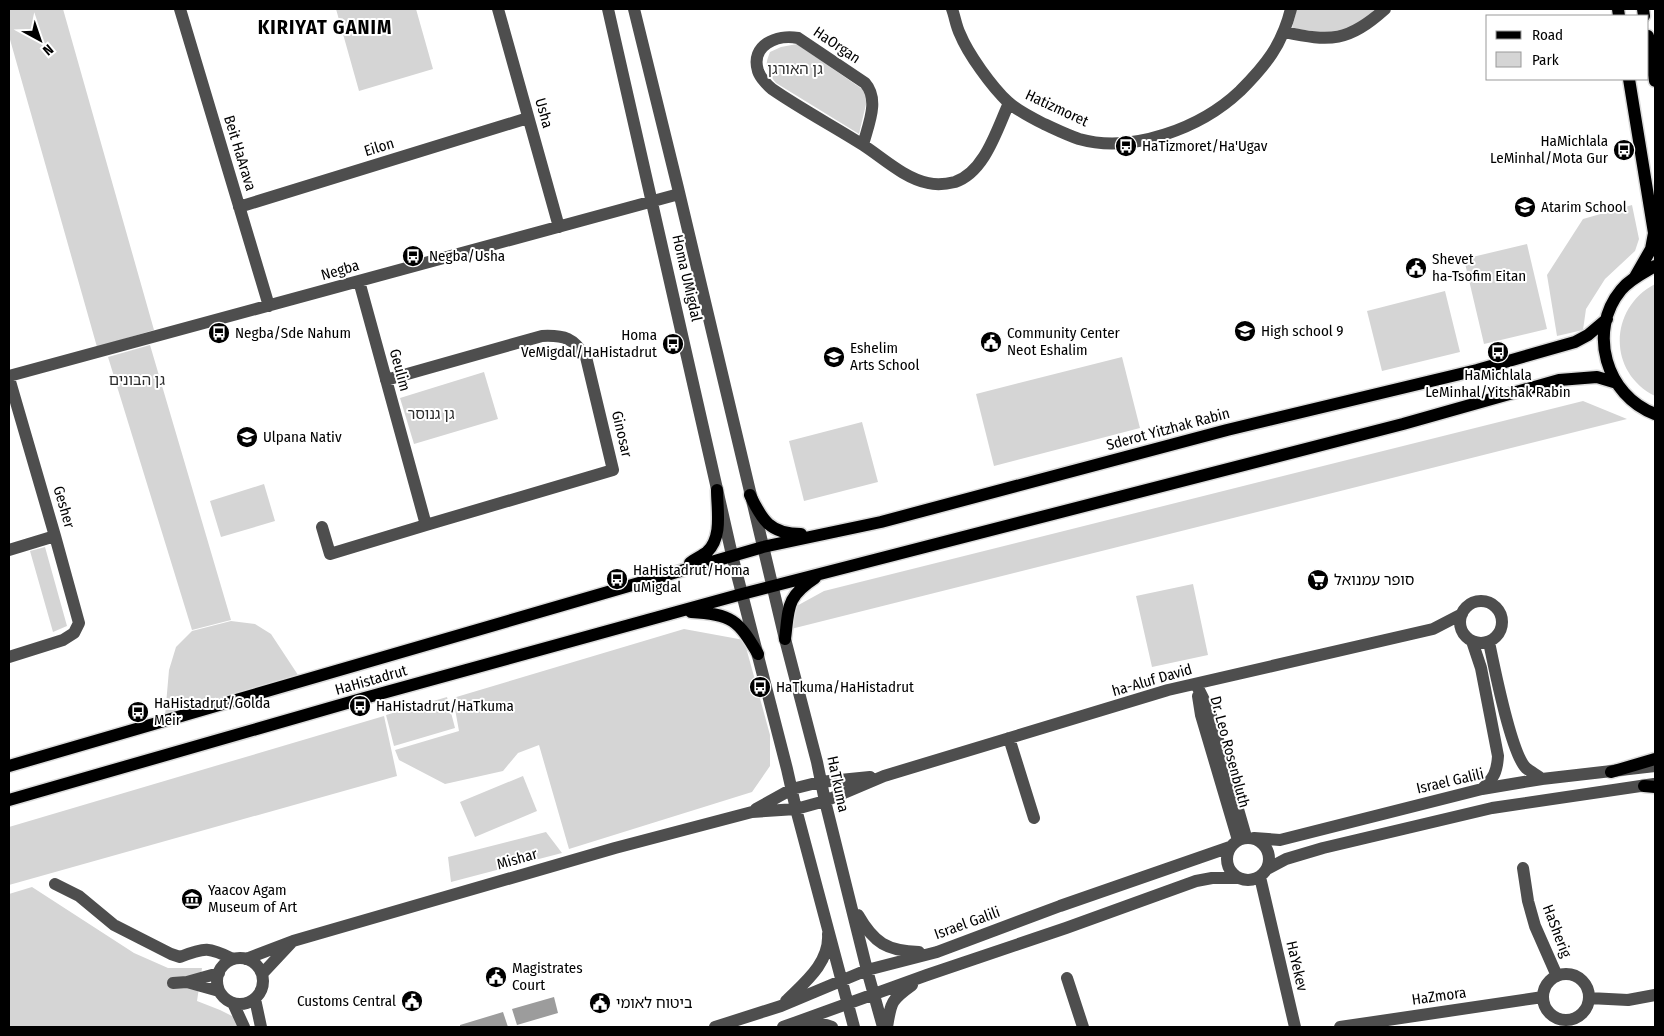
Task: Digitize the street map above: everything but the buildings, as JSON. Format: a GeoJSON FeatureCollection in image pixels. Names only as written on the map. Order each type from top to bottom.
{"type":"FeatureCollection","features":[{"type":"Feature","properties":{"kind":"main road"},"geometry":{"type":"LineString","coordinates":[[1649,42],[1655,81]]}},
{"type":"Feature","properties":{"kind":"main road"},"geometry":{"type":"LineString","coordinates":[[1629,80],[1654,233],[1651,249],[1635,277]]}},
{"type":"Feature","properties":{"kind":"main road"},"geometry":{"type":"LineString","coordinates":[[1655,266],[1635,277],[1621,290],[1610,308],[1604,330],[1604,353],[1612,376],[1625,394],[1655,414]]}},
{"type":"Feature","properties":{"kind":"main road","name":"Sderot Yitzhak Rabin"},"geometry":{"type":"LineString","coordinates":[[732,555],[881,522],[1227,430],[1477,370],[1575,342],[1588,335],[1607,320]]}},
{"type":"Feature","properties":{"kind":"main road"},"geometry":{"type":"LineString","coordinates":[[742,594],[1403,424],[1559,380],[1597,377],[1617,383]]}},
{"type":"Feature","properties":{"kind":"main road"},"geometry":{"type":"LineString","coordinates":[[663,576],[706,553],[714,544],[718,527],[717,490]]}},
{"type":"Feature","properties":{"kind":"main road"},"geometry":{"type":"LineString","coordinates":[[750,495],[766,524],[788,534],[820,535]]}},
{"type":"Feature","properties":{"kind":"main road","name":"HaHistadrut"},"geometry":{"type":"LineString","coordinates":[[9,766],[732,555]]}},
{"type":"Feature","properties":{"kind":"main road"},"geometry":{"type":"LineString","coordinates":[[785,639],[790,604],[796,592],[822,573]]}},
{"type":"Feature","properties":{"kind":"main road","name":"HaHistadrut"},"geometry":{"type":"LineString","coordinates":[[9,800],[361,699],[742,594]]}},
{"type":"Feature","properties":{"kind":"main road"},"geometry":{"type":"LineString","coordinates":[[678,611],[706,612],[726,617],[744,631],[758,654]]}},
{"type":"Feature","properties":{"kind":"main road"},"geometry":{"type":"LineString","coordinates":[[1611,772],[1655,759]]}},
{"type":"Feature","properties":{"kind":"street","name":"Beit HaArava"},"geometry":{"type":"LineString","coordinates":[[180,9],[268,306]]}},
{"type":"Feature","properties":{"kind":"street","name":"Usha"},"geometry":{"type":"LineString","coordinates":[[498,9],[559,226]]}},
{"type":"Feature","properties":{"kind":"street","name":"Homa UMigdal"},"geometry":{"type":"LineString","coordinates":[[608,9],[732,555]]}},
{"type":"Feature","properties":{"kind":"street","name":"Homa UMigdal"},"geometry":{"type":"LineString","coordinates":[[634,9],[763,547]]}},
{"type":"Feature","properties":{"kind":"street","name":"Hatizmoret"},"geometry":{"type":"LineString","coordinates":[[952,9],[966,46],[989,80],[1009,102],[1034,119],[1079,139],[1106,142],[1145,140],[1161,136],[1200,121],[1216,111],[1233,97],[1270,58],[1278,46],[1291,9]]}},
{"type":"Feature","properties":{"kind":"street"},"geometry":{"type":"LineString","coordinates":[[1284,32],[1309,37],[1327,38],[1344,36],[1368,24],[1385,9]]}},
{"type":"Feature","properties":{"kind":"street","name":"HaOrgan"},"geometry":{"type":"LineString","coordinates":[[863,145],[874,100],[872,90],[865,83],[798,38],[788,36],[770,40],[762,48],[757,60],[758,73],[770,87],[907,175],[928,183],[944,184],[969,175],[984,156],[1009,102]]}},
{"type":"Feature","properties":{"kind":"street","name":"Eilon"},"geometry":{"type":"LineString","coordinates":[[239,207],[528,118]]}},
{"type":"Feature","properties":{"kind":"street","name":"Negba"},"geometry":{"type":"LineString","coordinates":[[9,377],[679,194]]}},
{"type":"Feature","properties":{"kind":"street","name":"Geulim"},"geometry":{"type":"LineString","coordinates":[[360,281],[426,524]]}},
{"type":"Feature","properties":{"kind":"street","name":"Ginosar"},"geometry":{"type":"LineString","coordinates":[[322,527],[330,554],[426,524],[614,470],[586,357],[578,345],[561,336],[542,336],[386,380]]}},
{"type":"Feature","properties":{"kind":"street","name":"Gesher"},"geometry":{"type":"LineString","coordinates":[[9,377],[79,623],[74,633],[63,640],[9,657]]}},
{"type":"Feature","properties":{"kind":"street"},"geometry":{"type":"LineString","coordinates":[[9,550],[55,536]]}},
{"type":"Feature","properties":{"kind":"street","name":"HaTkuma"},"geometry":{"type":"LineString","coordinates":[[763,547],[867,970],[885,1027]]}},
{"type":"Feature","properties":{"kind":"street"},"geometry":{"type":"LineString","coordinates":[[732,555],[796,809],[854,1027]]}},
{"type":"Feature","properties":{"kind":"street"},"geometry":{"type":"LineString","coordinates":[[1468,637],[1478,643],[1489,642],[1499,634],[1502,628],[1501,616],[1493,604],[1479,601],[1466,608],[1462,614],[1461,627],[1468,637],[1480,668],[1498,756],[1497,770],[1490,782],[1482,789]]}},
{"type":"Feature","properties":{"kind":"street","name":"ha-Aluf David"},"geometry":{"type":"LineString","coordinates":[[825,801],[884,776],[1168,690],[1433,629],[1462,614]]}},
{"type":"Feature","properties":{"kind":"street","name":"ha-Aluf David"},"geometry":{"type":"LineString","coordinates":[[1433,629],[1468,637]]}},
{"type":"Feature","properties":{"kind":"street"},"geometry":{"type":"LineString","coordinates":[[1489,642],[1516,753],[1526,768],[1542,779]]}},
{"type":"Feature","properties":{"kind":"street","name":"Dr. Leo Rosenbluth"},"geometry":{"type":"LineString","coordinates":[[1196,684],[1210,712],[1242,841]]}},
{"type":"Feature","properties":{"kind":"street"},"geometry":{"type":"LineString","coordinates":[[1008,738],[1034,818]]}},
{"type":"Feature","properties":{"kind":"street","name":"Israel Galili"},"geometry":{"type":"LineString","coordinates":[[715,1027],[781,1006],[867,970],[937,952],[1242,841],[1280,840],[1482,789],[1542,779],[1655,766]]}},
{"type":"Feature","properties":{"kind":"street","name":"ha-Aluf David"},"geometry":{"type":"LineString","coordinates":[[792,790],[820,782],[884,776]]}},
{"type":"Feature","properties":{"kind":"street"},"geometry":{"type":"LineString","coordinates":[[785,1026],[927,974],[1066,928],[1196,881],[1212,878],[1253,876],[1286,859],[1323,848],[1492,808],[1651,786]]}},
{"type":"Feature","properties":{"kind":"street","name":"Mishar"},"geometry":{"type":"LineString","coordinates":[[752,812],[792,790]]}},
{"type":"Feature","properties":{"kind":"street","name":"Mishar"},"geometry":{"type":"LineString","coordinates":[[239,959],[292,941],[615,848],[752,812],[796,809],[825,801]]}},
{"type":"Feature","properties":{"kind":"street"},"geometry":{"type":"LineString","coordinates":[[1242,841],[1260,841],[1268,850],[1269,856],[1253,876],[1228,868],[1226,861],[1242,841]]}},
{"type":"Feature","properties":{"kind":"street","name":"HaSherig"},"geometry":{"type":"LineString","coordinates":[[1523,868],[1528,901],[1535,926],[1557,976]]}},
{"type":"Feature","properties":{"kind":"street","name":"HaYekev"},"geometry":{"type":"LineString","coordinates":[[1253,876],[1259,895],[1268,913],[1295,1027]]}},
{"type":"Feature","properties":{"kind":"street"},"geometry":{"type":"LineString","coordinates":[[55,884],[79,896],[114,925],[171,954],[180,956],[194,950],[204,949],[253,962],[262,974],[262,987],[255,999],[248,1003],[240,1004],[233,1003],[222,996],[217,979],[224,965],[239,959]]}},
{"type":"Feature","properties":{"kind":"street"},"geometry":{"type":"LineString","coordinates":[[850,900],[867,930],[877,940],[890,948],[901,952],[937,952]]}},
{"type":"Feature","properties":{"kind":"street"},"geometry":{"type":"LineString","coordinates":[[781,1006],[818,968],[829,937],[826,919]]}},
{"type":"Feature","properties":{"kind":"street"},"geometry":{"type":"LineString","coordinates":[[262,974],[292,941]]}},
{"type":"Feature","properties":{"kind":"street"},"geometry":{"type":"LineString","coordinates":[[204,949],[216,961],[220,972]]}},
{"type":"Feature","properties":{"kind":"street"},"geometry":{"type":"LineString","coordinates":[[187,982],[220,972]]}},
{"type":"Feature","properties":{"kind":"street"},"geometry":{"type":"LineString","coordinates":[[885,1027],[890,1006],[900,994],[927,974]]}},
{"type":"Feature","properties":{"kind":"street"},"geometry":{"type":"LineString","coordinates":[[1565,974],[1580,978],[1585,983],[1590,998],[1582,1014],[1565,1024],[1549,1012],[1543,997],[1545,988],[1557,976],[1565,974]]}},
{"type":"Feature","properties":{"kind":"street"},"geometry":{"type":"LineString","coordinates":[[1067,978],[1084,1027]]}},
{"type":"Feature","properties":{"kind":"street"},"geometry":{"type":"LineString","coordinates":[[173,982],[187,982],[219,991]]}},
{"type":"Feature","properties":{"kind":"street"},"geometry":{"type":"LineString","coordinates":[[1590,998],[1628,1000],[1655,995]]}},
{"type":"Feature","properties":{"kind":"street","name":"HaZmora"},"geometry":{"type":"LineString","coordinates":[[1340,1027],[1543,997]]}},
{"type":"Feature","properties":{"kind":"street"},"geometry":{"type":"LineString","coordinates":[[255,999],[261,1027]]}},
{"type":"Feature","properties":{"kind":"street"},"geometry":{"type":"LineString","coordinates":[[233,1003],[244,1027]]}},
{"type":"Feature","properties":{"kind":"street"},"geometry":{"type":"LineString","coordinates":[[785,1026],[812,1024],[832,1027]]}},
{"type":"Feature","properties":{"kind":"green space"},"geometry":{"type":"Polygon","coordinates":[[[9,9],[63,9],[154,330],[97,347],[9,36],[9,9]]]}},
{"type":"Feature","properties":{"kind":"green space"},"geometry":{"type":"Polygon","coordinates":[[[336,9],[416,9],[433,69],[359,91],[336,9]]]}},
{"type":"Feature","properties":{"kind":"green space"},"geometry":{"type":"Polygon","coordinates":[[[1297,9],[1375,9],[1356,27],[1348,31],[1335,33],[1292,28],[1297,9]]]}},
{"type":"Feature","properties":{"kind":"green space","name":"גן האורגן"},"geometry":{"type":"Polygon","coordinates":[[[797,44],[865,91],[867,100],[859,134],[776,83],[770,75],[767,61],[770,52],[781,47],[797,44]]]}},
{"type":"Feature","properties":{"kind":"green space"},"geometry":{"type":"Polygon","coordinates":[[[1632,205],[1639,239],[1635,251],[1605,279],[1586,309],[1583,330],[1557,336],[1547,275],[1583,219],[1632,205]]]}},
{"type":"Feature","properties":{"kind":"green space"},"geometry":{"type":"Polygon","coordinates":[[[1527,244],[1547,329],[1484,344],[1464,259],[1527,244]]]}},
{"type":"Feature","properties":{"kind":"green space"},"geometry":{"type":"Polygon","coordinates":[[[1655,284],[1655,396],[1639,385],[1628,372],[1622,356],[1620,340],[1622,324],[1629,308],[1640,295],[1655,284]]]}},
{"type":"Feature","properties":{"kind":"green space"},"geometry":{"type":"Polygon","coordinates":[[[1445,291],[1460,352],[1382,371],[1367,311],[1445,291]]]}},
{"type":"Feature","properties":{"kind":"green space","name":"גן הבונים"},"geometry":{"type":"Polygon","coordinates":[[[150,345],[231,620],[192,630],[108,357],[150,345]]]}},
{"type":"Feature","properties":{"kind":"green space"},"geometry":{"type":"Polygon","coordinates":[[[1122,357],[1140,428],[994,466],[976,394],[1122,357]]]}},
{"type":"Feature","properties":{"kind":"green space","name":"גן גנוסר"},"geometry":{"type":"Polygon","coordinates":[[[484,372],[498,419],[414,444],[400,398],[484,372]]]}},
{"type":"Feature","properties":{"kind":"green space"},"geometry":{"type":"Polygon","coordinates":[[[1583,401],[1627,419],[791,629],[793,608],[824,591],[1583,401]]]}},
{"type":"Feature","properties":{"kind":"green space"},"geometry":{"type":"Polygon","coordinates":[[[862,422],[878,482],[804,501],[789,441],[862,422]]]}},
{"type":"Feature","properties":{"kind":"green space"},"geometry":{"type":"Polygon","coordinates":[[[264,484],[275,521],[221,537],[210,501],[264,484]]]}},
{"type":"Feature","properties":{"kind":"green space"},"geometry":{"type":"Polygon","coordinates":[[[45,547],[67,626],[53,632],[30,551],[45,547]]]}},
{"type":"Feature","properties":{"kind":"green space"},"geometry":{"type":"Polygon","coordinates":[[[1193,584],[1208,655],[1152,667],[1136,596],[1193,584]]]}},
{"type":"Feature","properties":{"kind":"green space"},"geometry":{"type":"Polygon","coordinates":[[[231,621],[255,624],[271,634],[300,678],[165,716],[169,670],[176,647],[192,631],[231,621]]]}},
{"type":"Feature","properties":{"kind":"green space"},"geometry":{"type":"Polygon","coordinates":[[[684,629],[744,640],[770,735],[770,766],[752,792],[569,849],[539,745],[518,753],[503,771],[445,784],[399,760],[395,750],[459,731],[453,698],[684,629]]]}},
{"type":"Feature","properties":{"kind":"green space"},"geometry":{"type":"Polygon","coordinates":[[[447,697],[455,728],[394,746],[386,715],[447,697]]]}},
{"type":"Feature","properties":{"kind":"green space"},"geometry":{"type":"Polygon","coordinates":[[[384,716],[397,776],[9,885],[9,827],[384,716]]]}},
{"type":"Feature","properties":{"kind":"green space"},"geometry":{"type":"Polygon","coordinates":[[[523,776],[537,811],[475,837],[460,802],[523,776]]]}},
{"type":"Feature","properties":{"kind":"green space"},"geometry":{"type":"Polygon","coordinates":[[[546,832],[562,853],[451,882],[448,857],[546,832]]]}},
{"type":"Feature","properties":{"kind":"green space"},"geometry":{"type":"Polygon","coordinates":[[[32,887],[134,953],[168,968],[202,968],[197,1001],[236,1018],[239,1027],[9,1027],[9,894],[32,887]]]}},
{"type":"Feature","properties":{"kind":"shaded area"},"geometry":{"type":"Polygon","coordinates":[[[554,997],[558,1013],[517,1025],[512,1009],[554,997]]]}},
{"type":"Feature","properties":{"kind":"shaded area"},"geometry":{"type":"Polygon","coordinates":[[[503,1012],[508,1027],[460,1027],[460,1025],[503,1012]]]}},
{"type":"Feature","properties":{"kind":"place","name":"HaTizmoret/Ha'Ugav"},"geometry":{"type":"Point","coordinates":[1126,146]}},
{"type":"Feature","properties":{"kind":"place","name":"HaMichlala LeMinhal/Mota Gur"},"geometry":{"type":"Point","coordinates":[1624,150]}},
{"type":"Feature","properties":{"kind":"place","name":"Atarim School"},"geometry":{"type":"Point","coordinates":[1525,207]}},
{"type":"Feature","properties":{"kind":"place","name":"Negba/Usha"},"geometry":{"type":"Point","coordinates":[413,256]}},
{"type":"Feature","properties":{"kind":"place","name":"Shevet ha-Tsofim Eitan"},"geometry":{"type":"Point","coordinates":[1416,268]}},
{"type":"Feature","properties":{"kind":"place","name":"High school 9"},"geometry":{"type":"Point","coordinates":[1245,331]}},
{"type":"Feature","properties":{"kind":"place","name":"Negba/Sde Nahum"},"geometry":{"type":"Point","coordinates":[219,333]}},
{"type":"Feature","properties":{"kind":"place","name":"Community Center Neot Eshalim"},"geometry":{"type":"Point","coordinates":[991,342]}},
{"type":"Feature","properties":{"kind":"place","name":"Homa VeMigdal/HaHistadrut"},"geometry":{"type":"Point","coordinates":[673,344]}},
{"type":"Feature","properties":{"kind":"place","name":"HaMichlala LeMinhal/Yitshak Rabin"},"geometry":{"type":"Point","coordinates":[1498,352]}},
{"type":"Feature","properties":{"kind":"place","name":"Eshelim Arts School"},"geometry":{"type":"Point","coordinates":[834,357]}},
{"type":"Feature","properties":{"kind":"place","name":"Ulpana Nativ"},"geometry":{"type":"Point","coordinates":[247,437]}},
{"type":"Feature","properties":{"kind":"place","name":"HaHistadrut/Homa uMigdal"},"geometry":{"type":"Point","coordinates":[617,579]}},
{"type":"Feature","properties":{"kind":"place","name":"סופר עמנואל"},"geometry":{"type":"Point","coordinates":[1318,580]}},
{"type":"Feature","properties":{"kind":"place","name":"HaTkuma/HaHistadrut"},"geometry":{"type":"Point","coordinates":[760,687]}},
{"type":"Feature","properties":{"kind":"place","name":"HaHistadrut/HaTkuma"},"geometry":{"type":"Point","coordinates":[360,706]}},
{"type":"Feature","properties":{"kind":"place","name":"HaHistadrut/Golda Meir"},"geometry":{"type":"Point","coordinates":[138,712]}},
{"type":"Feature","properties":{"kind":"place","name":"Yaacov Agam Museum of Art"},"geometry":{"type":"Point","coordinates":[192,899]}},
{"type":"Feature","properties":{"kind":"place","name":"Magistrates Court"},"geometry":{"type":"Point","coordinates":[496,977]}},
{"type":"Feature","properties":{"kind":"place","name":"Customs Central"},"geometry":{"type":"Point","coordinates":[412,1001]}},
{"type":"Feature","properties":{"kind":"place","name":"ביטוח לאומי"},"geometry":{"type":"Point","coordinates":[600,1003]}},
{"type":"Feature","properties":{"kind":"district","name":"KIRIYAT GANIM"},"geometry":{"type":"Point","coordinates":[325,27]}}]}
